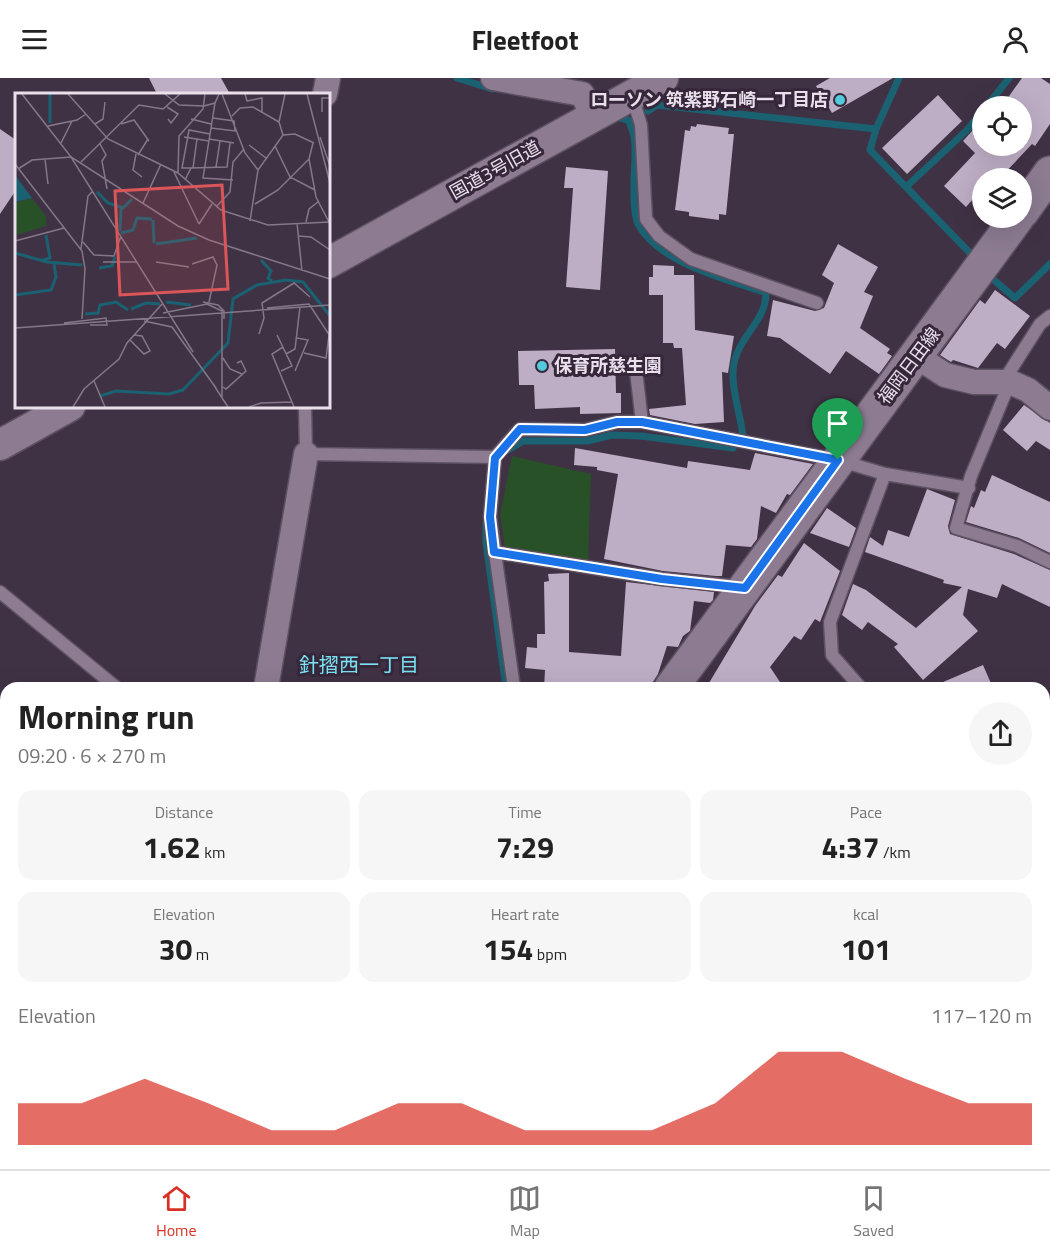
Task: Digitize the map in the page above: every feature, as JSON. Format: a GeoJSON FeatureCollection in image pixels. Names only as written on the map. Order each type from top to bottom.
{"type":"FeatureCollection","features":[{"type":"Feature","properties":{"kind":"main road"},"geometry":{"type":"LineString","coordinates":[[1032,198],[1050,173]]}},
{"type":"Feature","properties":{"kind":"main road","name":"福岡日田線"},"geometry":{"type":"LineString","coordinates":[[675,682],[1010,228]]}},
{"type":"Feature","properties":{"kind":"street"},"geometry":{"type":"LineString","coordinates":[[325,93],[328,78]]}},
{"type":"Feature","properties":{"kind":"street"},"geometry":{"type":"LineString","coordinates":[[493,78],[582,94],[593,115]]}},
{"type":"Feature","properties":{"kind":"street","name":"国道3号旧道"},"geometry":{"type":"LineString","coordinates":[[330,262],[663,78]]}},
{"type":"Feature","properties":{"kind":"street"},"geometry":{"type":"LineString","coordinates":[[916,356],[945,375],[974,382],[1006,382],[1028,390],[1050,408]]}},
{"type":"Feature","properties":{"kind":"street"},"geometry":{"type":"LineString","coordinates":[[0,445],[66,408]]}},
{"type":"Feature","properties":{"kind":"street"},"geometry":{"type":"LineString","coordinates":[[267,682],[306,454]]}},
{"type":"Feature","properties":{"kind":"lane"},"geometry":{"type":"LineString","coordinates":[[632,95],[641,125],[646,219],[659,236],[691,259],[817,303]]}},
{"type":"Feature","properties":{"kind":"lane"},"geometry":{"type":"LineString","coordinates":[[1050,316],[1040,324],[1006,382],[970,476],[969,488],[956,528],[1017,546],[1050,562]]}},
{"type":"Feature","properties":{"kind":"lane"},"geometry":{"type":"LineString","coordinates":[[635,362],[642,422]]}},
{"type":"Feature","properties":{"kind":"lane"},"geometry":{"type":"LineString","coordinates":[[305,408],[306,454],[495,458]]}},
{"type":"Feature","properties":{"kind":"lane"},"geometry":{"type":"LineString","coordinates":[[513,682],[490,517],[495,458],[520,429],[585,430],[617,422],[642,422],[838,460],[885,474],[969,488]]}},
{"type":"Feature","properties":{"kind":"lane"},"geometry":{"type":"LineString","coordinates":[[856,682],[832,655],[830,622],[885,474]]}},
{"type":"Feature","properties":{"kind":"lane"},"geometry":{"type":"LineString","coordinates":[[494,552],[662,579],[745,588]]}},
{"type":"Feature","properties":{"kind":"lane"},"geometry":{"type":"LineString","coordinates":[[0,592],[110,682]]}},
{"type":"Feature","properties":{"kind":"green space"},"geometry":{"type":"Polygon","coordinates":[[[512,456],[591,474],[588,561],[505,547],[500,515],[512,456]]]}},
{"type":"Feature","properties":{"kind":"building"},"geometry":{"type":"Polygon","coordinates":[[[149,78],[221,78],[229,93],[156,93],[149,78]]]}},
{"type":"Feature","properties":{"kind":"building","name":"ローソン 筑紫野石崎一丁目店"},"geometry":{"type":"Polygon","coordinates":[[[830,78],[893,78],[832,113],[816,86],[830,78]]]}},
{"type":"Feature","properties":{"kind":"building"},"geometry":{"type":"Polygon","coordinates":[[[1022,78],[1041,78],[1050,84],[1050,124],[1035,146],[1032,144],[1032,96],[1009,96],[1022,78]]]}},
{"type":"Feature","properties":{"kind":"building"},"geometry":{"type":"Polygon","coordinates":[[[938,95],[962,121],[907,174],[882,148],[938,95]]]}},
{"type":"Feature","properties":{"kind":"building"},"geometry":{"type":"Polygon","coordinates":[[[697,124],[729,128],[728,134],[734,134],[726,215],[719,214],[719,220],[689,216],[689,212],[675,210],[685,130],[690,131],[691,126],[696,127],[697,124]]]}},
{"type":"Feature","properties":{"kind":"building"},"geometry":{"type":"Polygon","coordinates":[[[0,129],[15,139],[15,192],[0,214],[0,129]]]}},
{"type":"Feature","properties":{"kind":"building"},"geometry":{"type":"Polygon","coordinates":[[[972,131],[972,150],[963,141],[972,131]]]}},
{"type":"Feature","properties":{"kind":"building"},"geometry":{"type":"Polygon","coordinates":[[[972,156],[1021,156],[1009,168],[972,168],[972,200],[966,207],[944,186],[972,156]]]}},
{"type":"Feature","properties":{"kind":"building"},"geometry":{"type":"Polygon","coordinates":[[[566,167],[608,171],[600,290],[566,287],[573,188],[564,188],[566,167]]]}},
{"type":"Feature","properties":{"kind":"building"},"geometry":{"type":"Polygon","coordinates":[[[838,244],[878,267],[864,292],[873,296],[860,328],[890,349],[887,353],[892,356],[879,374],[846,351],[830,374],[780,338],[767,336],[773,300],[815,311],[824,308],[834,283],[822,275],[838,244]]]}},
{"type":"Feature","properties":{"kind":"building"},"geometry":{"type":"Polygon","coordinates":[[[653,265],[674,266],[674,275],[694,275],[695,330],[734,336],[728,373],[722,372],[724,422],[695,424],[650,415],[649,409],[686,405],[682,348],[674,348],[673,343],[663,343],[663,295],[649,295],[649,277],[653,277],[653,265]]]}},
{"type":"Feature","properties":{"kind":"building"},"geometry":{"type":"Polygon","coordinates":[[[995,290],[1030,316],[1005,349],[997,343],[978,368],[953,360],[951,362],[940,355],[980,300],[985,304],[995,290]]]}},
{"type":"Feature","properties":{"kind":"building"},"geometry":{"type":"Polygon","coordinates":[[[615,349],[616,393],[621,393],[621,413],[580,414],[580,407],[535,409],[534,385],[519,385],[518,351],[615,349]]]}},
{"type":"Feature","properties":{"kind":"building"},"geometry":{"type":"Polygon","coordinates":[[[1024,405],[1050,423],[1050,450],[1036,441],[1027,451],[1003,430],[1024,405]]]}},
{"type":"Feature","properties":{"kind":"building"},"geometry":{"type":"Polygon","coordinates":[[[575,448],[687,468],[688,461],[750,470],[755,453],[813,464],[790,495],[787,494],[776,513],[761,506],[757,539],[751,547],[726,545],[722,576],[716,576],[663,571],[604,559],[618,474],[597,470],[597,467],[574,465],[575,448]]]}},
{"type":"Feature","properties":{"kind":"building"},"geometry":{"type":"Polygon","coordinates":[[[992,475],[1050,502],[1050,553],[1019,538],[966,522],[971,506],[974,508],[981,490],[985,492],[992,475]]]}},
{"type":"Feature","properties":{"kind":"building"},"geometry":{"type":"Polygon","coordinates":[[[927,489],[955,500],[948,526],[950,534],[1014,554],[1050,570],[1050,607],[1002,584],[997,598],[968,589],[963,615],[978,631],[923,680],[894,647],[898,644],[868,622],[862,630],[842,615],[853,584],[866,590],[916,628],[962,587],[943,583],[944,580],[865,552],[870,537],[883,546],[888,530],[909,537],[927,489]]]}},
{"type":"Feature","properties":{"kind":"building"},"geometry":{"type":"Polygon","coordinates":[[[827,508],[856,528],[849,547],[810,533],[827,508]]]}},
{"type":"Feature","properties":{"kind":"building"},"geometry":{"type":"Polygon","coordinates":[[[804,543],[840,571],[820,622],[815,619],[801,640],[794,636],[770,667],[780,682],[710,682],[755,606],[778,575],[782,577],[804,543]]]}},
{"type":"Feature","properties":{"kind":"building"},"geometry":{"type":"Polygon","coordinates":[[[569,573],[569,652],[621,656],[626,582],[714,592],[713,600],[710,603],[694,601],[690,631],[683,636],[678,647],[667,646],[658,674],[653,682],[544,682],[545,670],[525,668],[527,647],[537,648],[537,634],[545,634],[544,582],[549,581],[548,574],[569,573]]]}},
{"type":"Feature","properties":{"kind":"building"},"geometry":{"type":"Polygon","coordinates":[[[983,665],[990,682],[943,682],[983,665]]]}},
{"type":"Feature","properties":{"kind":"waterway"},"geometry":{"type":"LineString","coordinates":[[457,78],[492,89]]}},
{"type":"Feature","properties":{"kind":"waterway"},"geometry":{"type":"LineString","coordinates":[[899,78],[876,129],[870,150],[969,252]]}},
{"type":"Feature","properties":{"kind":"waterway"},"geometry":{"type":"LineString","coordinates":[[995,96],[1009,78]]}},
{"type":"Feature","properties":{"kind":"waterway"},"geometry":{"type":"LineString","coordinates":[[648,111],[657,105],[876,129]]}},
{"type":"Feature","properties":{"kind":"waterway"},"geometry":{"type":"LineString","coordinates":[[613,116],[628,120],[634,135],[635,215],[638,224],[648,238],[661,249],[695,268],[766,293],[762,311],[738,350],[733,368],[734,388],[743,437]]}},
{"type":"Feature","properties":{"kind":"waterway"},"geometry":{"type":"LineString","coordinates":[[906,187],[972,124]]}},
{"type":"Feature","properties":{"kind":"waterway"},"geometry":{"type":"LineString","coordinates":[[995,281],[1015,298],[1050,264]]}},
{"type":"Feature","properties":{"kind":"waterway"},"geometry":{"type":"LineString","coordinates":[[508,450],[523,441],[588,441],[612,435],[641,436],[733,448]]}},
{"type":"Feature","properties":{"kind":"waterway"},"geometry":{"type":"LineString","coordinates":[[486,523],[486,543],[505,682]]}},
{"type":"Feature","properties":{"kind":"place","name":"ローソン 筑紫野石崎一丁目店"},"geometry":{"type":"Point","coordinates":[840,100]}},
{"type":"Feature","properties":{"kind":"place","name":"保育所慈生園"},"geometry":{"type":"Point","coordinates":[542,366]}},
{"type":"Feature","properties":{"kind":"district","name":"針摺西一丁目"},"geometry":{"type":"Point","coordinates":[359,665]}},
{"type":"Feature","properties":{"kind":"route"},"geometry":{"type":"LineString","coordinates":[[617,422],[642,422],[838,460],[745,588],[662,579],[494,552],[490,517],[495,458],[506,442],[520,429],[585,430],[617,422]]}}]}
